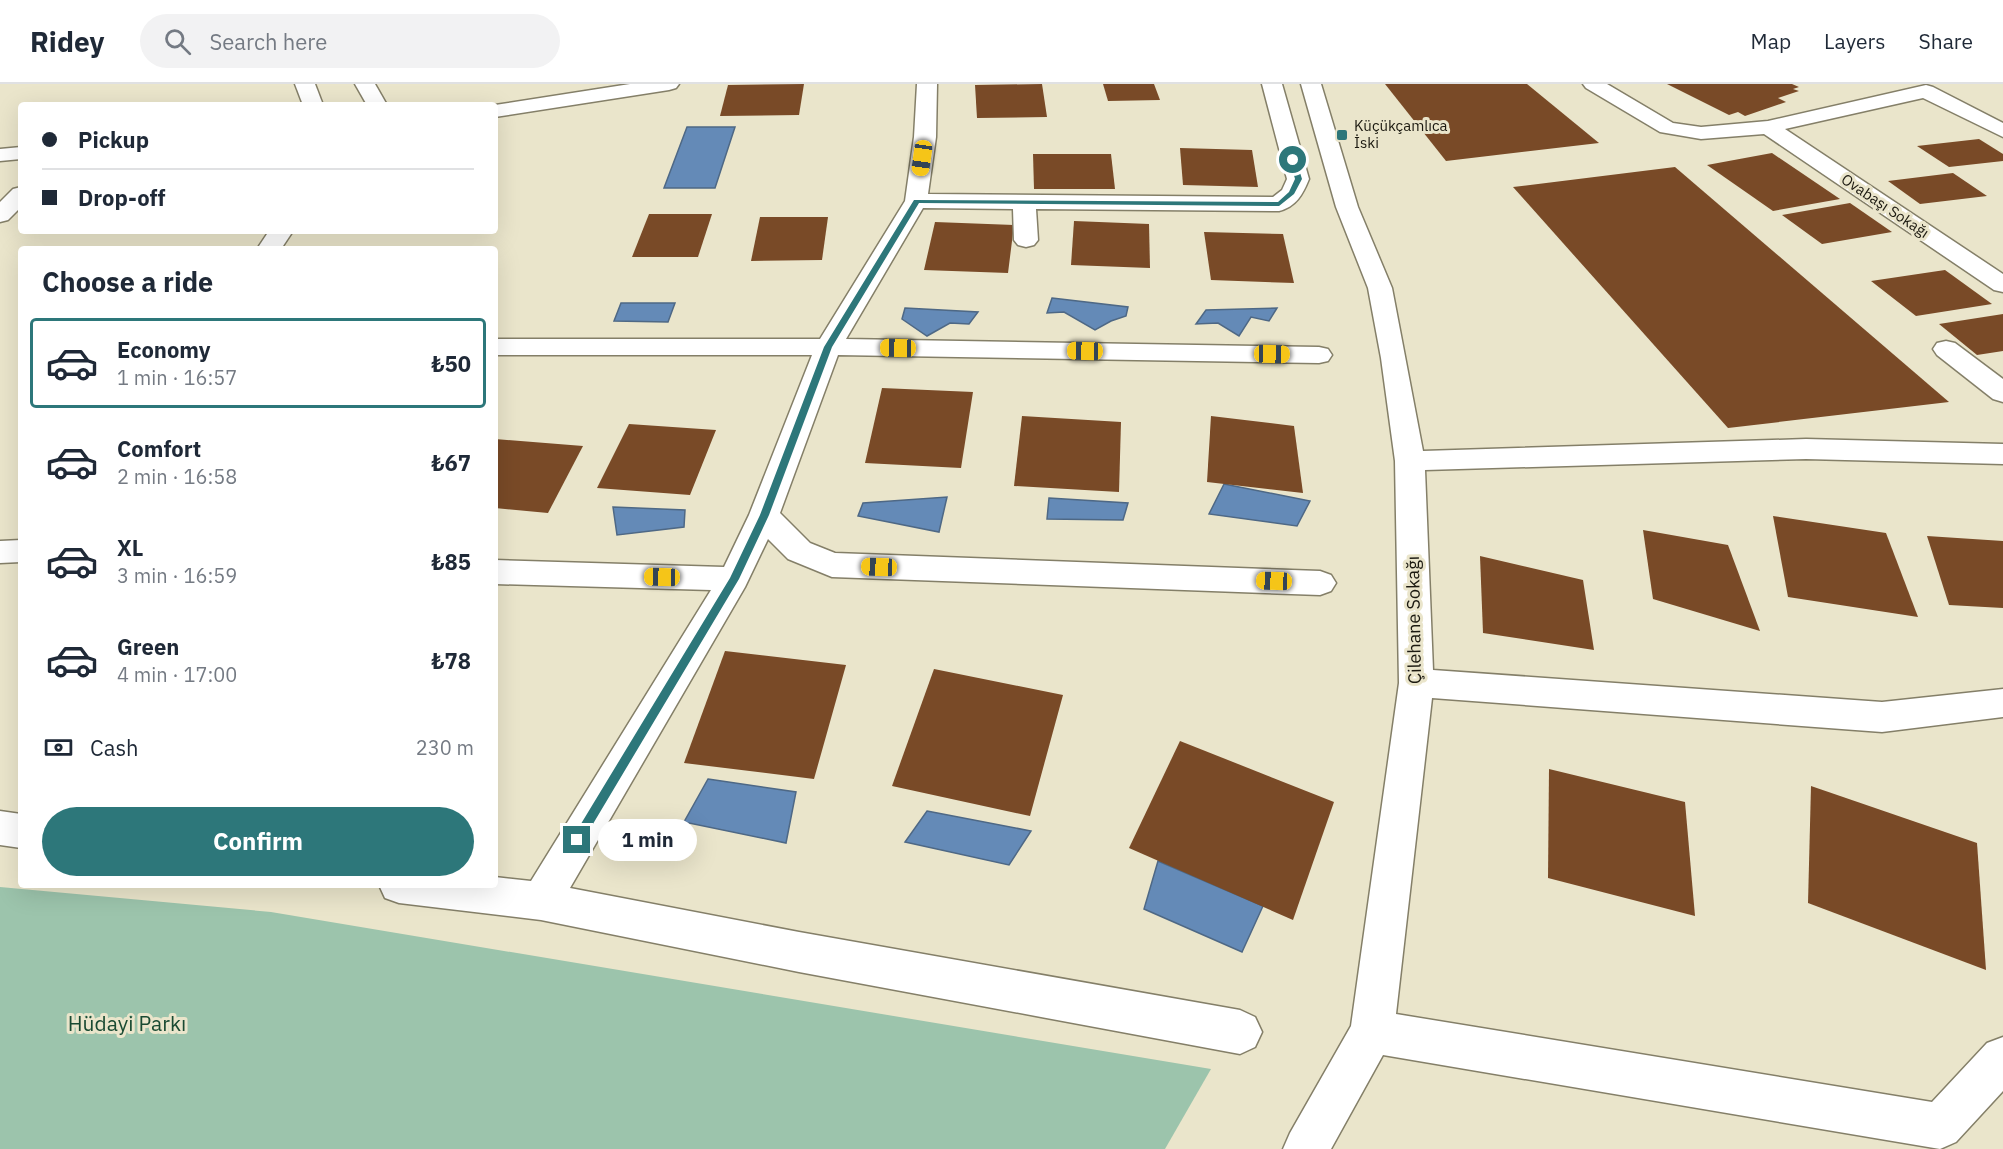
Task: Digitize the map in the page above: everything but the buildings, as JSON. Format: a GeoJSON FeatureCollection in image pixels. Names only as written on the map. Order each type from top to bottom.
{"type":"FeatureCollection","features":[{"type":"Feature","properties":{"kind":"street"},"geometry":{"type":"LineString","coordinates":[[305,84],[312,102]]}},
{"type":"Feature","properties":{"kind":"street"},"geometry":{"type":"LineString","coordinates":[[365,84],[375,102]]}},
{"type":"Feature","properties":{"kind":"street"},"geometry":{"type":"LineString","coordinates":[[498,110],[606,89],[669,84]]}},
{"type":"Feature","properties":{"kind":"street"},"geometry":{"type":"LineString","coordinates":[[541,901],[734,579],[764,515],[828,347],[916,201],[925,137],[927,84]]}},
{"type":"Feature","properties":{"kind":"street"},"geometry":{"type":"LineString","coordinates":[[916,201],[1024,204],[1279,204],[1292,193],[1298,179],[1272,84]]}},
{"type":"Feature","properties":{"kind":"street","name":"Çilehane Sokağı"},"geometry":{"type":"LineString","coordinates":[[1306,1149],[1372,1032],[1416,683],[1410,461],[1394,358],[1380,288],[1347,207],[1311,84]]}},
{"type":"Feature","properties":{"kind":"street"},"geometry":{"type":"LineString","coordinates":[[1593,84],[1667,128],[1701,133],[1768,127],[1926,91],[2003,131]]}},
{"type":"Feature","properties":{"kind":"street","name":"Ovabaşı Sokağı"},"geometry":{"type":"LineString","coordinates":[[1768,127],[2003,285]]}},
{"type":"Feature","properties":{"kind":"street"},"geometry":{"type":"LineString","coordinates":[[0,155],[18,153]]}},
{"type":"Feature","properties":{"kind":"street"},"geometry":{"type":"LineString","coordinates":[[0,215],[18,197]]}},
{"type":"Feature","properties":{"kind":"street"},"geometry":{"type":"LineString","coordinates":[[1024,204],[1026,240]]}},
{"type":"Feature","properties":{"kind":"street"},"geometry":{"type":"LineString","coordinates":[[498,347],[828,347],[1318,355]]}},
{"type":"Feature","properties":{"kind":"street"},"geometry":{"type":"LineString","coordinates":[[1946,349],[2003,393]]}},
{"type":"Feature","properties":{"kind":"street"},"geometry":{"type":"LineString","coordinates":[[1410,461],[1806,449],[2003,454]]}},
{"type":"Feature","properties":{"kind":"street"},"geometry":{"type":"LineString","coordinates":[[764,515],[799,551],[832,565],[1320,583]]}},
{"type":"Feature","properties":{"kind":"street"},"geometry":{"type":"LineString","coordinates":[[0,552],[18,550]]}},
{"type":"Feature","properties":{"kind":"street"},"geometry":{"type":"LineString","coordinates":[[498,573],[734,579]]}},
{"type":"Feature","properties":{"kind":"street"},"geometry":{"type":"LineString","coordinates":[[1416,683],[1882,717],[2003,703]]}},
{"type":"Feature","properties":{"kind":"street"},"geometry":{"type":"LineString","coordinates":[[0,828],[18,831]]}},
{"type":"Feature","properties":{"kind":"street"},"geometry":{"type":"LineString","coordinates":[[426,888],[541,901],[811,954],[1240,1032]]}},
{"type":"Feature","properties":{"kind":"street"},"geometry":{"type":"LineString","coordinates":[[1372,1032],[1948,1138],[2003,1059]]}},
{"type":"Feature","properties":{"kind":"green space","name":"Hüdayi Parkı"},"geometry":{"type":"Polygon","coordinates":[[[0,887],[271,912],[1211,1069],[1165,1149],[0,1149],[0,887]]]}},
{"type":"Feature","properties":{"kind":"water"},"geometry":{"type":"Polygon","coordinates":[[[687,127],[735,127],[715,188],[664,188],[687,127]]]}},
{"type":"Feature","properties":{"kind":"water"},"geometry":{"type":"Polygon","coordinates":[[[1052,298],[1128,307],[1126,316],[1095,330],[1064,312],[1047,313],[1052,298]]]}},
{"type":"Feature","properties":{"kind":"water"},"geometry":{"type":"Polygon","coordinates":[[[621,303],[675,303],[668,322],[614,321],[621,303]]]}},
{"type":"Feature","properties":{"kind":"water"},"geometry":{"type":"Polygon","coordinates":[[[905,308],[978,312],[969,324],[950,323],[927,336],[902,319],[905,308]]]}},
{"type":"Feature","properties":{"kind":"water"},"geometry":{"type":"Polygon","coordinates":[[[1277,308],[1269,321],[1251,317],[1239,336],[1218,323],[1196,324],[1206,310],[1277,308]]]}},
{"type":"Feature","properties":{"kind":"water"},"geometry":{"type":"Polygon","coordinates":[[[1224,484],[1310,501],[1297,526],[1209,514],[1224,484]]]}},
{"type":"Feature","properties":{"kind":"water"},"geometry":{"type":"Polygon","coordinates":[[[947,497],[939,532],[858,516],[863,503],[947,497]]]}},
{"type":"Feature","properties":{"kind":"water"},"geometry":{"type":"Polygon","coordinates":[[[1049,498],[1128,503],[1123,520],[1047,519],[1049,498]]]}},
{"type":"Feature","properties":{"kind":"water"},"geometry":{"type":"Polygon","coordinates":[[[613,507],[685,510],[684,527],[617,535],[613,507]]]}},
{"type":"Feature","properties":{"kind":"water"},"geometry":{"type":"Polygon","coordinates":[[[708,779],[796,792],[786,843],[684,822],[708,779]]]}},
{"type":"Feature","properties":{"kind":"water"},"geometry":{"type":"Polygon","coordinates":[[[927,811],[1031,831],[1009,865],[905,842],[927,811]]]}},
{"type":"Feature","properties":{"kind":"water"},"geometry":{"type":"Polygon","coordinates":[[[1158,861],[1263,906],[1242,952],[1144,909],[1158,861]]]}},
{"type":"Feature","properties":{"kind":"place","name":"Küçükçamlıca İski"},"geometry":{"type":"Point","coordinates":[1342,135]}},
{"type":"Feature","properties":{"kind":"route"},"geometry":{"type":"LineString","coordinates":[[577,840],[734,579],[764,515],[828,347],[916,201],[1024,204],[1279,204],[1292,193],[1298,179],[1293,160]]}}]}
